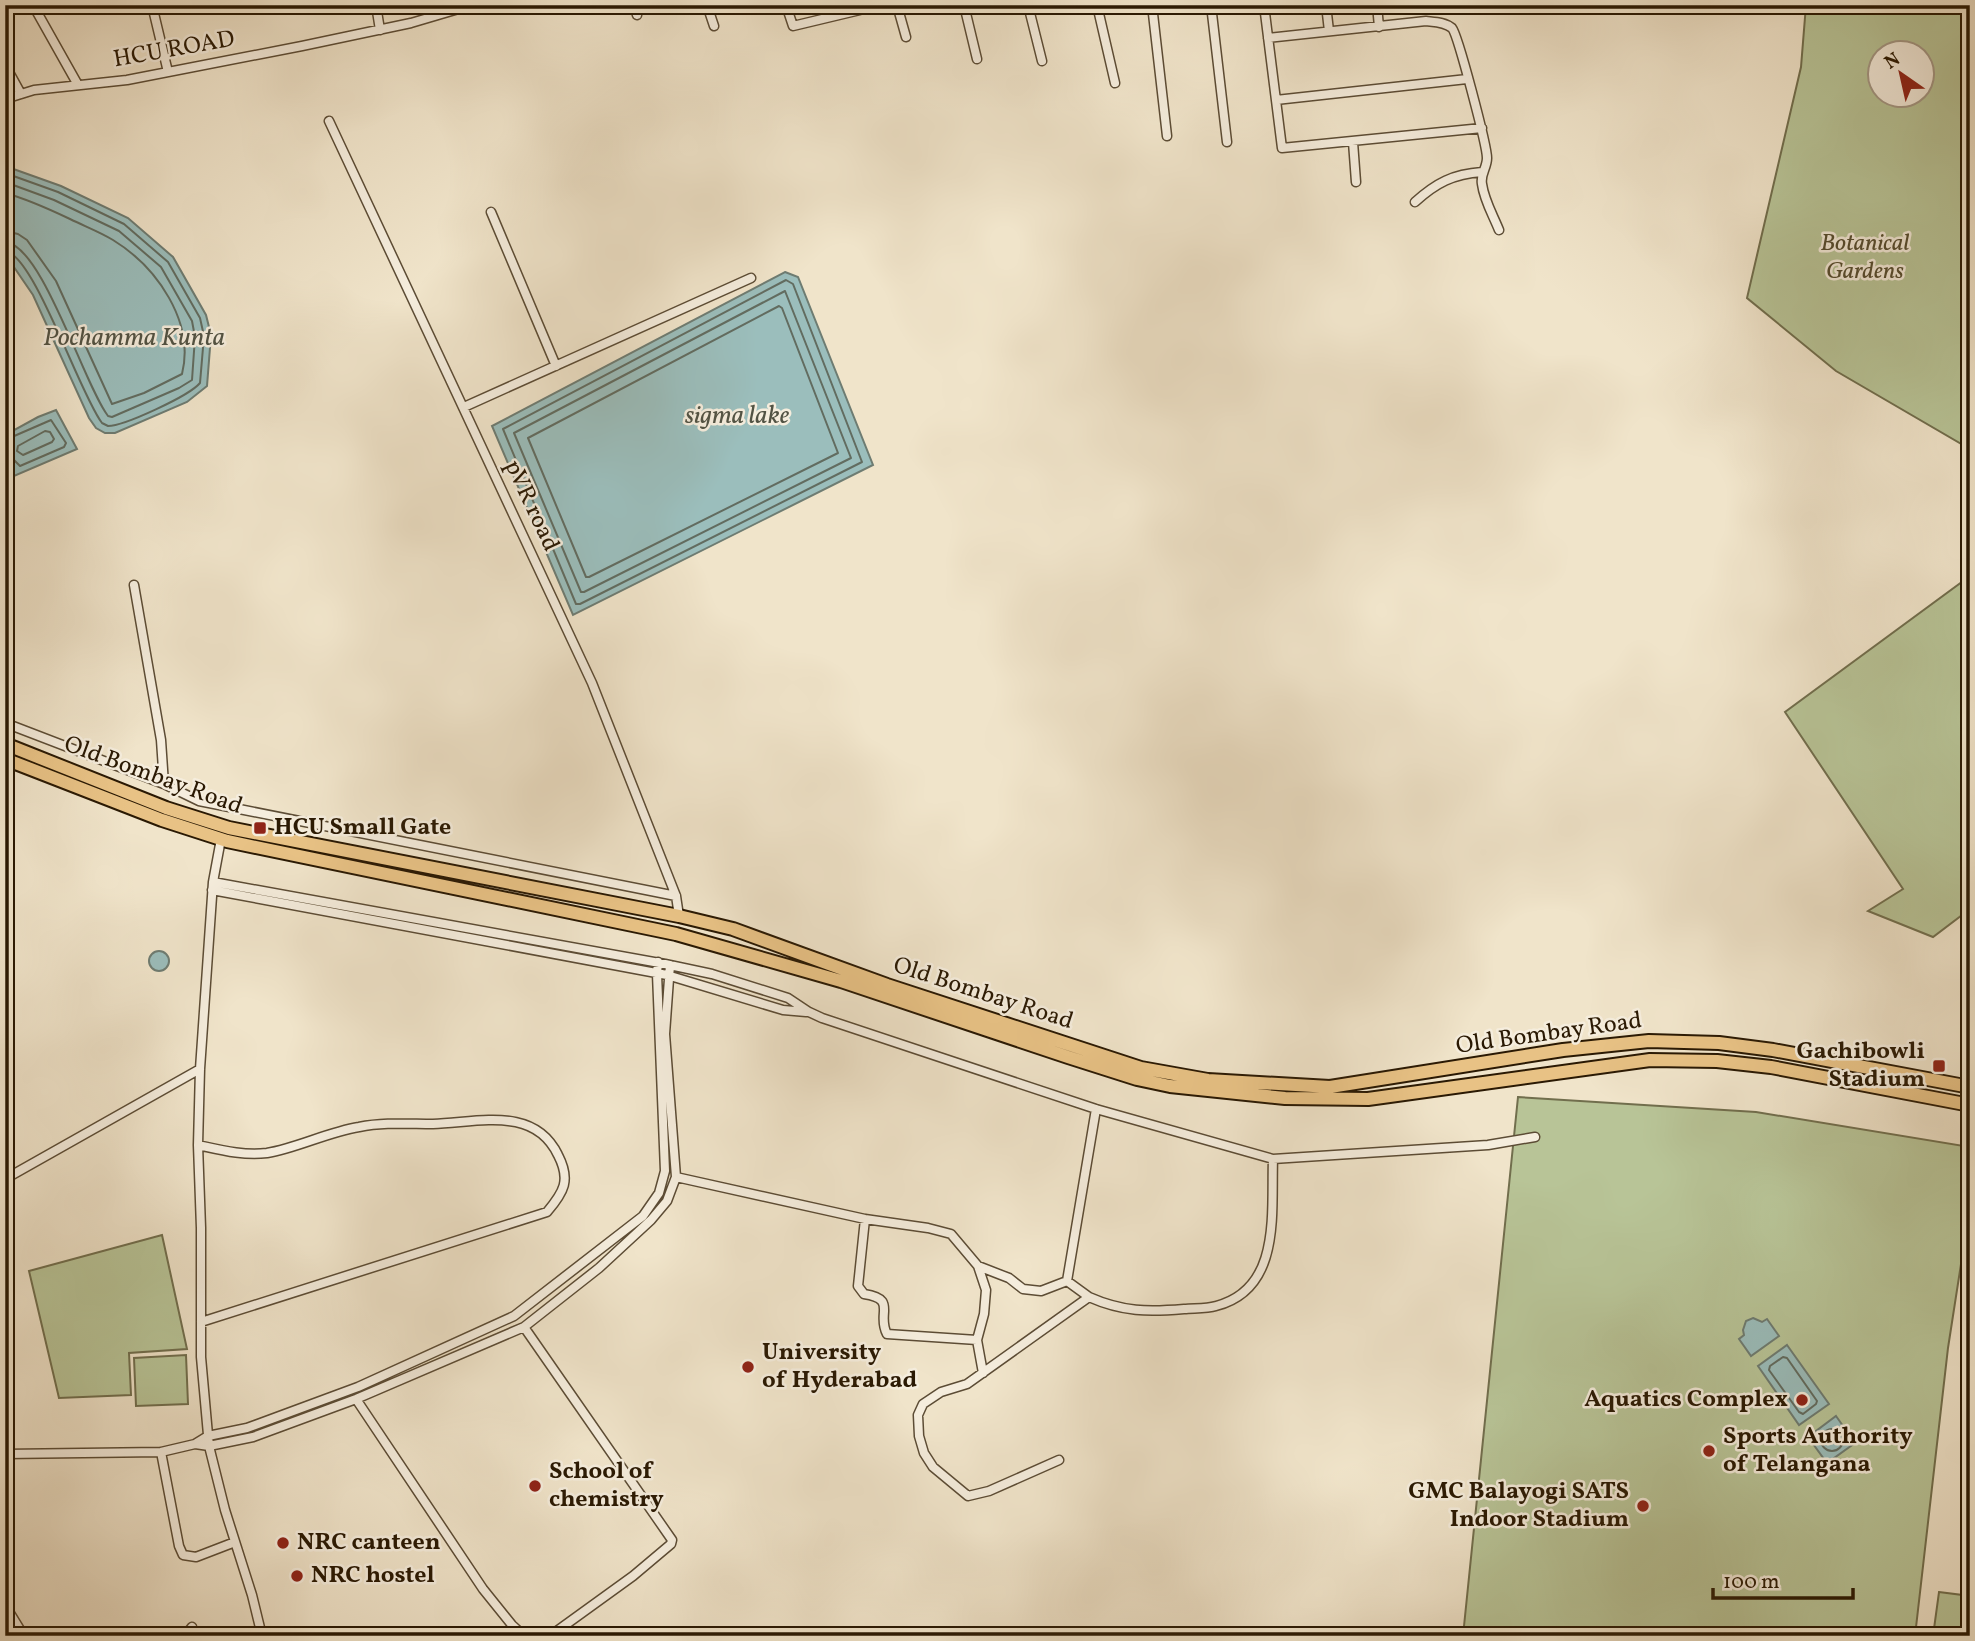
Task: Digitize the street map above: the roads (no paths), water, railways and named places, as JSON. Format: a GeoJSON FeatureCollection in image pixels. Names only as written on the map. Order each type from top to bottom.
{"type":"FeatureCollection","features":[{"type":"Feature","properties":{"kind":"main road","name":"Old Bombay Road"},"geometry":{"type":"LineString","coordinates":[[5,744],[166,808],[229,828],[679,916],[733,929],[887,985],[1141,1068],[1208,1080],[1330,1087],[1563,1050],[1649,1041],[1719,1043],[1773,1050],[1967,1086]]}},
{"type":"Feature","properties":{"kind":"main road","name":"Old Bombay Road"},"geometry":{"type":"LineString","coordinates":[[5,758],[162,820],[221,839],[676,934],[841,981],[1069,1058],[1137,1079],[1171,1086],[1285,1098],[1368,1099],[1650,1060],[1717,1060],[1771,1067],[1965,1105]]}},
{"type":"Feature","properties":{"kind":"main road"},"geometry":{"type":"LineString","coordinates":[[1965,1105],[1967,1086]]}},
{"type":"Feature","properties":{"kind":"street"},"geometry":{"type":"LineString","coordinates":[[33,5],[78,85]]}},
{"type":"Feature","properties":{"kind":"street"},"geometry":{"type":"LineString","coordinates":[[152,5],[168,72]]}},
{"type":"Feature","properties":{"kind":"street"},"geometry":{"type":"LineString","coordinates":[[376,5],[380,30]]}},
{"type":"Feature","properties":{"kind":"street","name":"HCU ROAD"},"geometry":{"type":"LineString","coordinates":[[5,99],[34,90],[127,80],[380,30],[449,8],[472,5]]}},
{"type":"Feature","properties":{"kind":"street"},"geometry":{"type":"LineString","coordinates":[[634,5],[637,15]]}},
{"type":"Feature","properties":{"kind":"street"},"geometry":{"type":"LineString","coordinates":[[707,5],[714,26]]}},
{"type":"Feature","properties":{"kind":"street"},"geometry":{"type":"LineString","coordinates":[[786,5],[793,26],[860,10],[859,5]]}},
{"type":"Feature","properties":{"kind":"street"},"geometry":{"type":"LineString","coordinates":[[897,5],[906,37]]}},
{"type":"Feature","properties":{"kind":"street"},"geometry":{"type":"LineString","coordinates":[[964,5],[977,59]]}},
{"type":"Feature","properties":{"kind":"street"},"geometry":{"type":"LineString","coordinates":[[1028,5],[1042,61]]}},
{"type":"Feature","properties":{"kind":"street"},"geometry":{"type":"LineString","coordinates":[[1097,5],[1115,83]]}},
{"type":"Feature","properties":{"kind":"street"},"geometry":{"type":"LineString","coordinates":[[1152,5],[1167,136]]}},
{"type":"Feature","properties":{"kind":"street"},"geometry":{"type":"LineString","coordinates":[[1211,5],[1227,142]]}},
{"type":"Feature","properties":{"kind":"street"},"geometry":{"type":"LineString","coordinates":[[1264,5],[1282,148],[1482,128]]}},
{"type":"Feature","properties":{"kind":"street"},"geometry":{"type":"LineString","coordinates":[[1326,5],[1329,31]]}},
{"type":"Feature","properties":{"kind":"street"},"geometry":{"type":"LineString","coordinates":[[1377,5],[1379,27]]}},
{"type":"Feature","properties":{"kind":"street"},"geometry":{"type":"LineString","coordinates":[[1268,38],[1426,22],[1441,22],[1452,28],[1459,43],[1482,128],[1487,157],[1482,172],[1484,195],[1499,230]]}},
{"type":"Feature","properties":{"kind":"street"},"geometry":{"type":"LineString","coordinates":[[5,65],[21,94]]}},
{"type":"Feature","properties":{"kind":"street"},"geometry":{"type":"LineString","coordinates":[[1276,100],[1467,79]]}},
{"type":"Feature","properties":{"kind":"street","name":"pVR road"},"geometry":{"type":"LineString","coordinates":[[329,121],[592,683],[676,897],[679,916]]}},
{"type":"Feature","properties":{"kind":"street"},"geometry":{"type":"LineString","coordinates":[[1353,142],[1356,182]]}},
{"type":"Feature","properties":{"kind":"street"},"geometry":{"type":"LineString","coordinates":[[1415,202],[1443,180],[1465,173],[1482,172]]}},
{"type":"Feature","properties":{"kind":"street"},"geometry":{"type":"LineString","coordinates":[[491,212],[556,366]]}},
{"type":"Feature","properties":{"kind":"street"},"geometry":{"type":"LineString","coordinates":[[464,408],[751,278]]}},
{"type":"Feature","properties":{"kind":"street"},"geometry":{"type":"LineString","coordinates":[[134,585],[161,740],[164,784]]}},
{"type":"Feature","properties":{"kind":"street"},"geometry":{"type":"LineString","coordinates":[[5,723],[164,784],[199,802],[676,897]]}},
{"type":"Feature","properties":{"kind":"street"},"geometry":{"type":"LineString","coordinates":[[221,839],[212,886],[198,1145],[201,1357],[209,1446],[225,1510],[253,1595],[262,1636]]}},
{"type":"Feature","properties":{"kind":"street"},"geometry":{"type":"LineString","coordinates":[[212,886],[658,962],[712,974],[788,998],[808,1012]]}},
{"type":"Feature","properties":{"kind":"street"},"geometry":{"type":"LineString","coordinates":[[212,886],[667,975],[783,1010],[808,1012],[1096,1109],[1273,1159],[1488,1145],[1535,1138]]}},
{"type":"Feature","properties":{"kind":"street"},"geometry":{"type":"LineString","coordinates":[[5,1454],[161,1452],[195,1444],[208,1436],[247,1428],[358,1387],[514,1316],[620,1236],[650,1209],[659,1193],[665,1171],[658,962]]}},
{"type":"Feature","properties":{"kind":"street"},"geometry":{"type":"LineString","coordinates":[[195,1444],[209,1446],[254,1437],[356,1399],[524,1327],[599,1268],[651,1220],[667,1201],[676,1177],[665,1034],[667,975],[670,965]]}},
{"type":"Feature","properties":{"kind":"street"},"geometry":{"type":"LineString","coordinates":[[5,1178],[201,1069]]}},
{"type":"Feature","properties":{"kind":"street"},"geometry":{"type":"LineString","coordinates":[[1068,1281],[1096,1109]]}},
{"type":"Feature","properties":{"kind":"street"},"geometry":{"type":"LineString","coordinates":[[198,1145],[243,1154],[267,1153],[359,1127],[396,1123],[503,1120],[534,1128],[555,1149],[565,1170],[564,1186],[559,1198],[547,1212],[201,1322]]}},
{"type":"Feature","properties":{"kind":"street"},"geometry":{"type":"LineString","coordinates":[[1068,1281],[1089,1297],[1110,1307],[1146,1312],[1216,1307],[1244,1294],[1261,1274],[1269,1245],[1273,1159]]}},
{"type":"Feature","properties":{"kind":"street"},"geometry":{"type":"LineString","coordinates":[[676,1177],[864,1219],[951,1234],[978,1266],[986,1290],[984,1314],[976,1340],[983,1373]]}},
{"type":"Feature","properties":{"kind":"street"},"geometry":{"type":"LineString","coordinates":[[864,1219],[858,1286],[864,1294],[882,1300],[883,1326],[887,1334],[976,1340]]}},
{"type":"Feature","properties":{"kind":"street"},"geometry":{"type":"LineString","coordinates":[[978,1266],[1009,1278],[1023,1289],[1041,1291],[1068,1281]]}},
{"type":"Feature","properties":{"kind":"street"},"geometry":{"type":"LineString","coordinates":[[1059,1460],[974,1496],[968,1496],[933,1467],[924,1453],[919,1436],[918,1415],[923,1404],[941,1392],[967,1384],[1089,1297]]}},
{"type":"Feature","properties":{"kind":"street"},"geometry":{"type":"LineString","coordinates":[[524,1327],[672,1540],[671,1545],[633,1576],[550,1636]]}},
{"type":"Feature","properties":{"kind":"street"},"geometry":{"type":"LineString","coordinates":[[356,1399],[483,1589],[524,1636]]}},
{"type":"Feature","properties":{"kind":"street"},"geometry":{"type":"LineString","coordinates":[[161,1452],[183,1555],[196,1557],[235,1542]]}},
{"type":"Feature","properties":{"kind":"street"},"geometry":{"type":"LineString","coordinates":[[5,1605],[24,1636]]}},
{"type":"Feature","properties":{"kind":"street"},"geometry":{"type":"LineString","coordinates":[[185,1636],[192,1627]]}},
{"type":"Feature","properties":{"kind":"water","name":"Pochamma Kunta"},"geometry":{"type":"Polygon","coordinates":[[[5,166],[61,186],[128,218],[173,257],[206,315],[211,335],[207,386],[187,402],[115,433],[105,433],[96,428],[33,295],[5,254],[5,166]]]}},
{"type":"Feature","properties":{"kind":"water","name":"sigma lake"},"geometry":{"type":"Polygon","coordinates":[[[785,272],[798,277],[873,465],[573,615],[492,426],[785,272]]]}},
{"type":"Feature","properties":{"kind":"water"},"geometry":{"type":"Polygon","coordinates":[[[56,410],[77,449],[14,476],[5,458],[5,435],[56,410]]]}},
{"type":"Feature","properties":{"kind":"water"},"geometry":{"type":"Polygon","coordinates":[[[159,951],[166,954],[169,961],[166,968],[159,971],[152,968],[149,961],[152,954],[159,951]]]}},
{"type":"Feature","properties":{"kind":"water"},"geometry":{"type":"Polygon","coordinates":[[[1753,1318],[1762,1322],[1767,1319],[1779,1336],[1751,1356],[1739,1339],[1744,1335],[1746,1321],[1753,1318]]]}},
{"type":"Feature","properties":{"kind":"water"},"geometry":{"type":"Polygon","coordinates":[[[1787,1345],[1829,1404],[1799,1425],[1758,1366],[1787,1345]]]}},
{"type":"Feature","properties":{"kind":"water"},"geometry":{"type":"Polygon","coordinates":[[[1836,1416],[1855,1443],[1827,1463],[1808,1437],[1836,1416]]]}},
{"type":"Feature","properties":{"kind":"place","name":"HCU Small Gate"},"geometry":{"type":"Point","coordinates":[260,828]}},
{"type":"Feature","properties":{"kind":"place","name":"Gachibowli Stadium"},"geometry":{"type":"Point","coordinates":[1939,1066]}},
{"type":"Feature","properties":{"kind":"place","name":"University of Hyderabad"},"geometry":{"type":"Point","coordinates":[748,1367]}},
{"type":"Feature","properties":{"kind":"place","name":"Aquatics Complex"},"geometry":{"type":"Point","coordinates":[1802,1400]}},
{"type":"Feature","properties":{"kind":"place","name":"Sports Authority of Telangana"},"geometry":{"type":"Point","coordinates":[1709,1451]}},
{"type":"Feature","properties":{"kind":"place","name":"School of chemistry"},"geometry":{"type":"Point","coordinates":[535,1486]}},
{"type":"Feature","properties":{"kind":"place","name":"GMC Balayogi SATS Indoor Stadium"},"geometry":{"type":"Point","coordinates":[1643,1506]}},
{"type":"Feature","properties":{"kind":"place","name":"NRC canteen"},"geometry":{"type":"Point","coordinates":[283,1543]}},
{"type":"Feature","properties":{"kind":"place","name":"NRC hostel"},"geometry":{"type":"Point","coordinates":[297,1576]}},
{"type":"Feature","properties":{"kind":"park label","name":"Botanical Gardens"},"geometry":{"type":"Point","coordinates":[1865,258]}}]}
